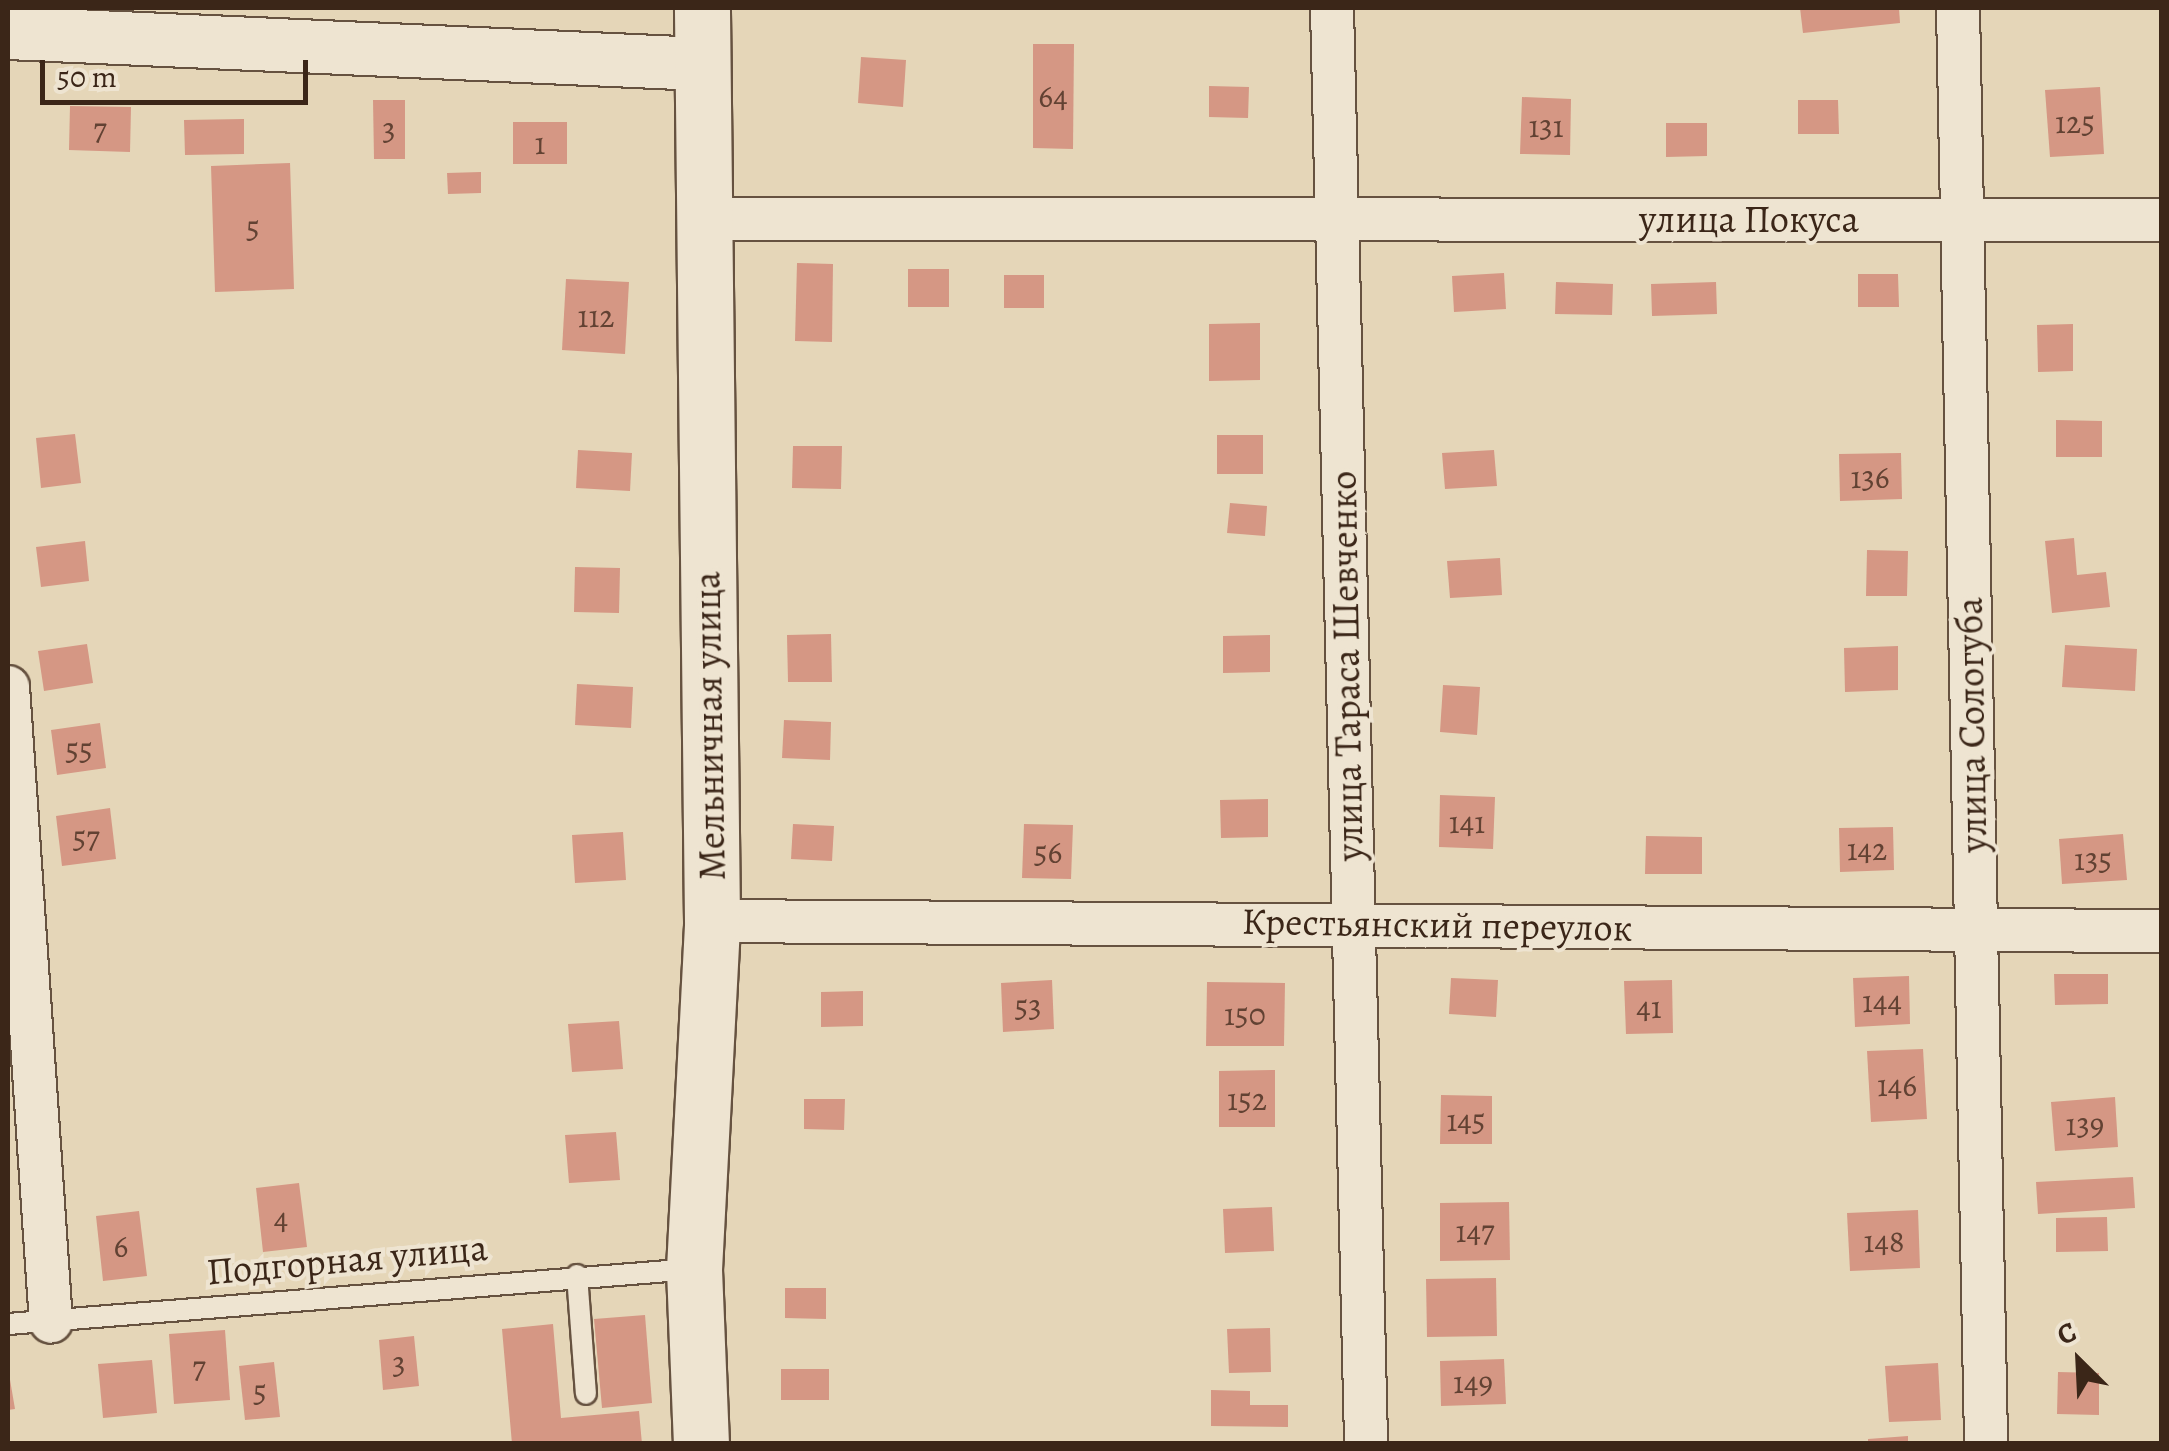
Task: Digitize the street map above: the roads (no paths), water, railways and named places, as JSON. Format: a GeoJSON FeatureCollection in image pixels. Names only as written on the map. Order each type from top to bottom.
{"type":"FeatureCollection","features":[{"type":"Feature","properties":{"kind":"main road","name":"Мельничная улица"},"geometry":{"type":"LineString","coordinates":[[700,1444],[694,1269],[712,921],[702,8]]}},
{"type":"Feature","properties":{"kind":"street","name":"улица Тараса Шевченко"},"geometry":{"type":"LineString","coordinates":[[1332,8],[1366,1444]]}},
{"type":"Feature","properties":{"kind":"street","name":"улица Сологуба"},"geometry":{"type":"LineString","coordinates":[[1958,8],[1986,1444]]}},
{"type":"Feature","properties":{"kind":"street"},"geometry":{"type":"LineString","coordinates":[[8,33],[702,64]]}},
{"type":"Feature","properties":{"kind":"street","name":"улица Покуса"},"geometry":{"type":"LineString","coordinates":[[705,219],[2162,220]]}},
{"type":"Feature","properties":{"kind":"street"},"geometry":{"type":"LineString","coordinates":[[8,687],[51,1322]]}},
{"type":"Feature","properties":{"kind":"street","name":"Крестьянский переулок"},"geometry":{"type":"LineString","coordinates":[[712,921],[2162,931]]}},
{"type":"Feature","properties":{"kind":"lane","name":"Подгорная улица"},"geometry":{"type":"LineString","coordinates":[[8,1324],[577,1275],[694,1269]]}},
{"type":"Feature","properties":{"kind":"lane"},"geometry":{"type":"LineString","coordinates":[[577,1275],[586,1394]]}}]}
